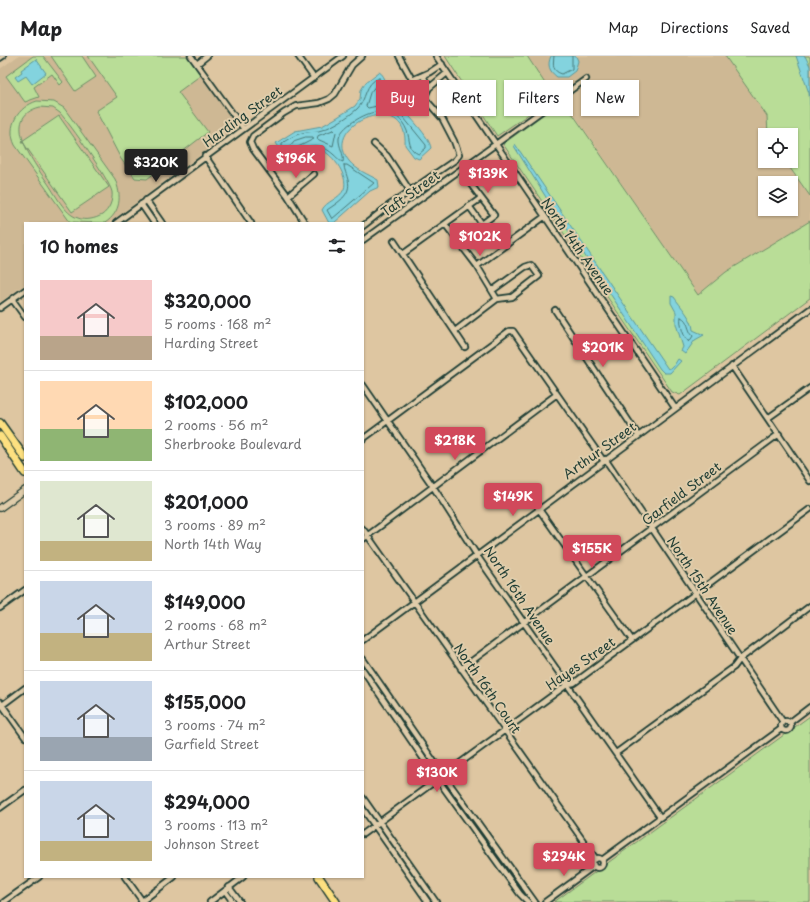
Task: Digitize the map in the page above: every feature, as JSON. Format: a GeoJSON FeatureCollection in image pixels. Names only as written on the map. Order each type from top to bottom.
{"type":"FeatureCollection","features":[{"type":"Feature","properties":{"kind":"main road"},"geometry":{"type":"LineString","coordinates":[[0,423],[24,457]]}},
{"type":"Feature","properties":{"kind":"main road"},"geometry":{"type":"LineString","coordinates":[[0,436],[24,472]]}},
{"type":"Feature","properties":{"kind":"main road"},"geometry":{"type":"LineString","coordinates":[[320,878],[336,902]]}},
{"type":"Feature","properties":{"kind":"street"},"geometry":{"type":"LineString","coordinates":[[191,56],[243,128]]}},
{"type":"Feature","properties":{"kind":"street"},"geometry":{"type":"LineString","coordinates":[[197,64],[207,56]]}},
{"type":"Feature","properties":{"kind":"street"},"geometry":{"type":"LineString","coordinates":[[298,56],[314,78]]}},
{"type":"Feature","properties":{"kind":"street","name":"Harding Street"},"geometry":{"type":"LineString","coordinates":[[117,222],[243,128],[343,56]]}},
{"type":"Feature","properties":{"kind":"street"},"geometry":{"type":"LineString","coordinates":[[304,222],[288,196],[253,149],[250,142],[253,136],[284,112],[296,106],[319,103],[335,94],[352,65],[362,56]]}},
{"type":"Feature","properties":{"kind":"street"},"geometry":{"type":"LineString","coordinates":[[399,56],[412,80],[442,64]]}},
{"type":"Feature","properties":{"kind":"street","name":"North 14th Avenue"},"geometry":{"type":"LineString","coordinates":[[436,56],[674,408]]}},
{"type":"Feature","properties":{"kind":"street"},"geometry":{"type":"LineString","coordinates":[[429,89],[447,73]]}},
{"type":"Feature","properties":{"kind":"street"},"geometry":{"type":"LineString","coordinates":[[423,75],[426,82],[431,86]]}},
{"type":"Feature","properties":{"kind":"street","name":"Taft Street"},"geometry":{"type":"LineString","coordinates":[[364,239],[586,79]]}},
{"type":"Feature","properties":{"kind":"street"},"geometry":{"type":"LineString","coordinates":[[364,225],[455,160],[459,155],[454,141],[442,118],[429,104]]}},
{"type":"Feature","properties":{"kind":"street"},"geometry":{"type":"LineString","coordinates":[[374,144],[387,156],[410,191]]}},
{"type":"Feature","properties":{"kind":"street"},"geometry":{"type":"LineString","coordinates":[[205,156],[250,222]]}},
{"type":"Feature","properties":{"kind":"street"},"geometry":{"type":"LineString","coordinates":[[288,196],[314,174]]}},
{"type":"Feature","properties":{"kind":"street"},"geometry":{"type":"LineString","coordinates":[[469,182],[494,215],[482,224],[469,206]]}},
{"type":"Feature","properties":{"kind":"street"},"geometry":{"type":"LineString","coordinates":[[403,254],[481,198]]}},
{"type":"Feature","properties":{"kind":"street"},"geometry":{"type":"LineString","coordinates":[[146,200],[161,222]]}},
{"type":"Feature","properties":{"kind":"street"},"geometry":{"type":"LineString","coordinates":[[141,204],[153,222]]}},
{"type":"Feature","properties":{"kind":"street"},"geometry":{"type":"LineString","coordinates":[[476,266],[544,217]]}},
{"type":"Feature","properties":{"kind":"street"},"geometry":{"type":"LineString","coordinates":[[445,224],[498,299]]}},
{"type":"Feature","properties":{"kind":"street"},"geometry":{"type":"LineString","coordinates":[[394,241],[465,347]]}},
{"type":"Feature","properties":{"kind":"street"},"geometry":{"type":"LineString","coordinates":[[455,331],[498,299],[512,296],[539,276],[531,265],[525,267],[493,290]]}},
{"type":"Feature","properties":{"kind":"street"},"geometry":{"type":"LineString","coordinates":[[0,308],[24,291]]}},
{"type":"Feature","properties":{"kind":"street"},"geometry":{"type":"LineString","coordinates":[[12,299],[24,316]]}},
{"type":"Feature","properties":{"kind":"street","name":"Arthur Street"},"geometry":{"type":"LineString","coordinates":[[364,639],[538,508],[810,308]]}},
{"type":"Feature","properties":{"kind":"street"},"geometry":{"type":"LineString","coordinates":[[555,310],[638,435]]}},
{"type":"Feature","properties":{"kind":"street","name":"North 15th Avenue"},"geometry":{"type":"LineString","coordinates":[[388,421],[509,331],[513,331],[652,528],[783,722]]}},
{"type":"Feature","properties":{"kind":"street"},"geometry":{"type":"LineString","coordinates":[[732,366],[810,481]]}},
{"type":"Feature","properties":{"kind":"street","name":"North 16th Avenue"},"geometry":{"type":"LineString","coordinates":[[364,386],[434,488],[477,554],[660,817]]}},
{"type":"Feature","properties":{"kind":"street"},"geometry":{"type":"LineString","coordinates":[[768,418],[810,388]]}},
{"type":"Feature","properties":{"kind":"street"},"geometry":{"type":"LineString","coordinates":[[364,538],[434,488],[557,394]]}},
{"type":"Feature","properties":{"kind":"street"},"geometry":{"type":"LineString","coordinates":[[364,438],[388,421]]}},
{"type":"Feature","properties":{"kind":"street","name":"Garfield Street"},"geometry":{"type":"LineString","coordinates":[[461,669],[779,434]]}},
{"type":"Feature","properties":{"kind":"street"},"geometry":{"type":"LineString","coordinates":[[0,508],[24,491]]}},
{"type":"Feature","properties":{"kind":"street"},"geometry":{"type":"LineString","coordinates":[[538,508],[632,640]]}},
{"type":"Feature","properties":{"kind":"street","name":"Hayes Street"},"geometry":{"type":"LineString","coordinates":[[364,833],[568,684],[574,683],[810,509]]}},
{"type":"Feature","properties":{"kind":"street","name":"North 16th Court"},"geometry":{"type":"LineString","coordinates":[[364,530],[504,731],[596,859]]}},
{"type":"Feature","properties":{"kind":"street"},"geometry":{"type":"LineString","coordinates":[[0,608],[24,591]]}},
{"type":"Feature","properties":{"kind":"street"},"geometry":{"type":"LineString","coordinates":[[616,753],[734,667],[740,660],[810,606]]}},
{"type":"Feature","properties":{"kind":"street"},"geometry":{"type":"LineString","coordinates":[[364,660],[444,776],[535,902]]}},
{"type":"Feature","properties":{"kind":"street"},"geometry":{"type":"LineString","coordinates":[[364,671],[438,780],[520,894],[528,902]]}},
{"type":"Feature","properties":{"kind":"street"},"geometry":{"type":"LineString","coordinates":[[24,689],[1,704],[24,736]]}},
{"type":"Feature","properties":{"kind":"street"},"geometry":{"type":"LineString","coordinates":[[545,902],[594,866],[596,859],[602,860],[781,728],[783,722],[789,722],[810,707]]}},
{"type":"Feature","properties":{"kind":"street"},"geometry":{"type":"LineString","coordinates":[[781,728],[784,731],[789,730],[791,725],[789,722]]}},
{"type":"Feature","properties":{"kind":"street"},"geometry":{"type":"LineString","coordinates":[[0,808],[24,791]]}},
{"type":"Feature","properties":{"kind":"street"},"geometry":{"type":"LineString","coordinates":[[364,799],[436,902]]}},
{"type":"Feature","properties":{"kind":"street"},"geometry":{"type":"LineString","coordinates":[[364,810],[428,902]]}},
{"type":"Feature","properties":{"kind":"street"},"geometry":{"type":"LineString","coordinates":[[594,866],[598,868],[601,867],[603,864],[602,860]]}},
{"type":"Feature","properties":{"kind":"street"},"geometry":{"type":"LineString","coordinates":[[4,902],[38,878]]}},
{"type":"Feature","properties":{"kind":"street"},"geometry":{"type":"LineString","coordinates":[[126,878],[142,902],[173,878]]}},
{"type":"Feature","properties":{"kind":"street"},"geometry":{"type":"LineString","coordinates":[[210,902],[242,878]]}},
{"type":"Feature","properties":{"kind":"street"},"geometry":{"type":"LineString","coordinates":[[229,887],[240,902]]}},
{"type":"Feature","properties":{"kind":"street"},"geometry":{"type":"LineString","coordinates":[[225,891],[233,902]]}},
{"type":"Feature","properties":{"kind":"shaded area"},"geometry":{"type":"Polygon","coordinates":[[[18,56],[187,56],[238,127],[109,222],[24,222],[24,285],[0,302],[0,69],[18,56]]]}},
{"type":"Feature","properties":{"kind":"shaded area"},"geometry":{"type":"Polygon","coordinates":[[[527,56],[725,56],[767,116],[768,128],[758,128],[758,168],[790,168],[796,176],[758,176],[758,216],[798,216],[798,179],[810,196],[810,221],[726,272],[698,295],[573,113],[573,80],[543,80],[527,56]]]}},
{"type":"Feature","properties":{"kind":"green space"},"geometry":{"type":"Polygon","coordinates":[[[33,56],[43,56],[63,82],[60,85],[52,74],[34,87],[39,97],[25,102],[6,76],[33,56]]]}},
{"type":"Feature","properties":{"kind":"green space"},"geometry":{"type":"Polygon","coordinates":[[[51,56],[82,56],[96,77],[75,91],[51,56]]]}},
{"type":"Feature","properties":{"kind":"green space"},"geometry":{"type":"Polygon","coordinates":[[[88,56],[187,56],[201,75],[178,92],[208,132],[147,179],[135,178],[121,159],[96,111],[117,97],[88,56]]]}},
{"type":"Feature","properties":{"kind":"green space"},"geometry":{"type":"Polygon","coordinates":[[[445,56],[527,56],[543,80],[504,80],[504,116],[526,116],[497,136],[484,116],[496,116],[496,80],[461,80],[445,56]]]}},
{"type":"Feature","properties":{"kind":"green space"},"geometry":{"type":"Polygon","coordinates":[[[725,56],[809,56],[810,196],[798,179],[798,176],[796,176],[790,168],[798,168],[798,128],[768,128],[767,116],[725,56]]]}},
{"type":"Feature","properties":{"kind":"green space"},"geometry":{"type":"Polygon","coordinates":[[[37,101],[54,102],[64,108],[115,179],[119,192],[119,203],[114,214],[106,222],[70,222],[15,145],[12,131],[13,124],[19,113],[24,108],[37,101]],[[40,107],[28,112],[22,120],[21,130],[23,141],[34,163],[60,203],[68,212],[73,216],[84,219],[90,219],[102,215],[109,208],[112,192],[97,164],[60,113],[53,108],[40,107]]]}},
{"type":"Feature","properties":{"kind":"green space"},"geometry":{"type":"Polygon","coordinates":[[[573,114],[698,295],[726,272],[810,221],[810,298],[680,395],[672,392],[503,144],[541,116],[573,116],[573,114]]]}},
{"type":"Feature","properties":{"kind":"green space"},"geometry":{"type":"Polygon","coordinates":[[[59,116],[109,187],[72,212],[22,141],[59,116]]]}},
{"type":"Feature","properties":{"kind":"green space"},"geometry":{"type":"Polygon","coordinates":[[[810,716],[810,902],[554,902],[810,716]]]}},
{"type":"Feature","properties":{"kind":"water"},"geometry":{"type":"Polygon","coordinates":[[[551,56],[576,56],[578,61],[575,71],[567,77],[557,77],[550,68],[549,62],[551,56]]]}},
{"type":"Feature","properties":{"kind":"water"},"geometry":{"type":"Polygon","coordinates":[[[796,56],[805,56],[810,66],[810,105],[809,93],[796,56]]]}},
{"type":"Feature","properties":{"kind":"water"},"geometry":{"type":"Polygon","coordinates":[[[36,59],[46,73],[32,84],[26,76],[18,81],[15,77],[22,72],[21,70],[36,59]]]}},
{"type":"Feature","properties":{"kind":"water"},"geometry":{"type":"Polygon","coordinates":[[[379,72],[385,79],[376,80],[376,116],[367,118],[355,124],[346,135],[343,147],[349,161],[359,169],[378,180],[379,187],[370,191],[335,222],[328,222],[322,210],[342,192],[345,184],[344,177],[338,164],[322,150],[313,149],[309,150],[290,164],[276,143],[295,131],[322,126],[336,118],[355,106],[360,99],[361,90],[366,82],[379,72]]]}},
{"type":"Feature","properties":{"kind":"water"},"geometry":{"type":"Polygon","coordinates":[[[384,116],[409,116],[429,142],[431,148],[419,159],[414,157],[405,145],[403,128],[394,119],[384,116]]]}},
{"type":"Feature","properties":{"kind":"water"},"geometry":{"type":"Polygon","coordinates":[[[515,144],[668,369],[673,367],[678,359],[681,361],[670,373],[664,373],[660,369],[556,212],[551,215],[545,205],[549,202],[514,146],[515,144]]]}},
{"type":"Feature","properties":{"kind":"water"},"geometry":{"type":"Polygon","coordinates":[[[671,296],[674,297],[689,317],[693,330],[704,335],[695,340],[685,354],[681,351],[683,347],[676,324],[676,312],[671,303],[671,296]]]}}]}
